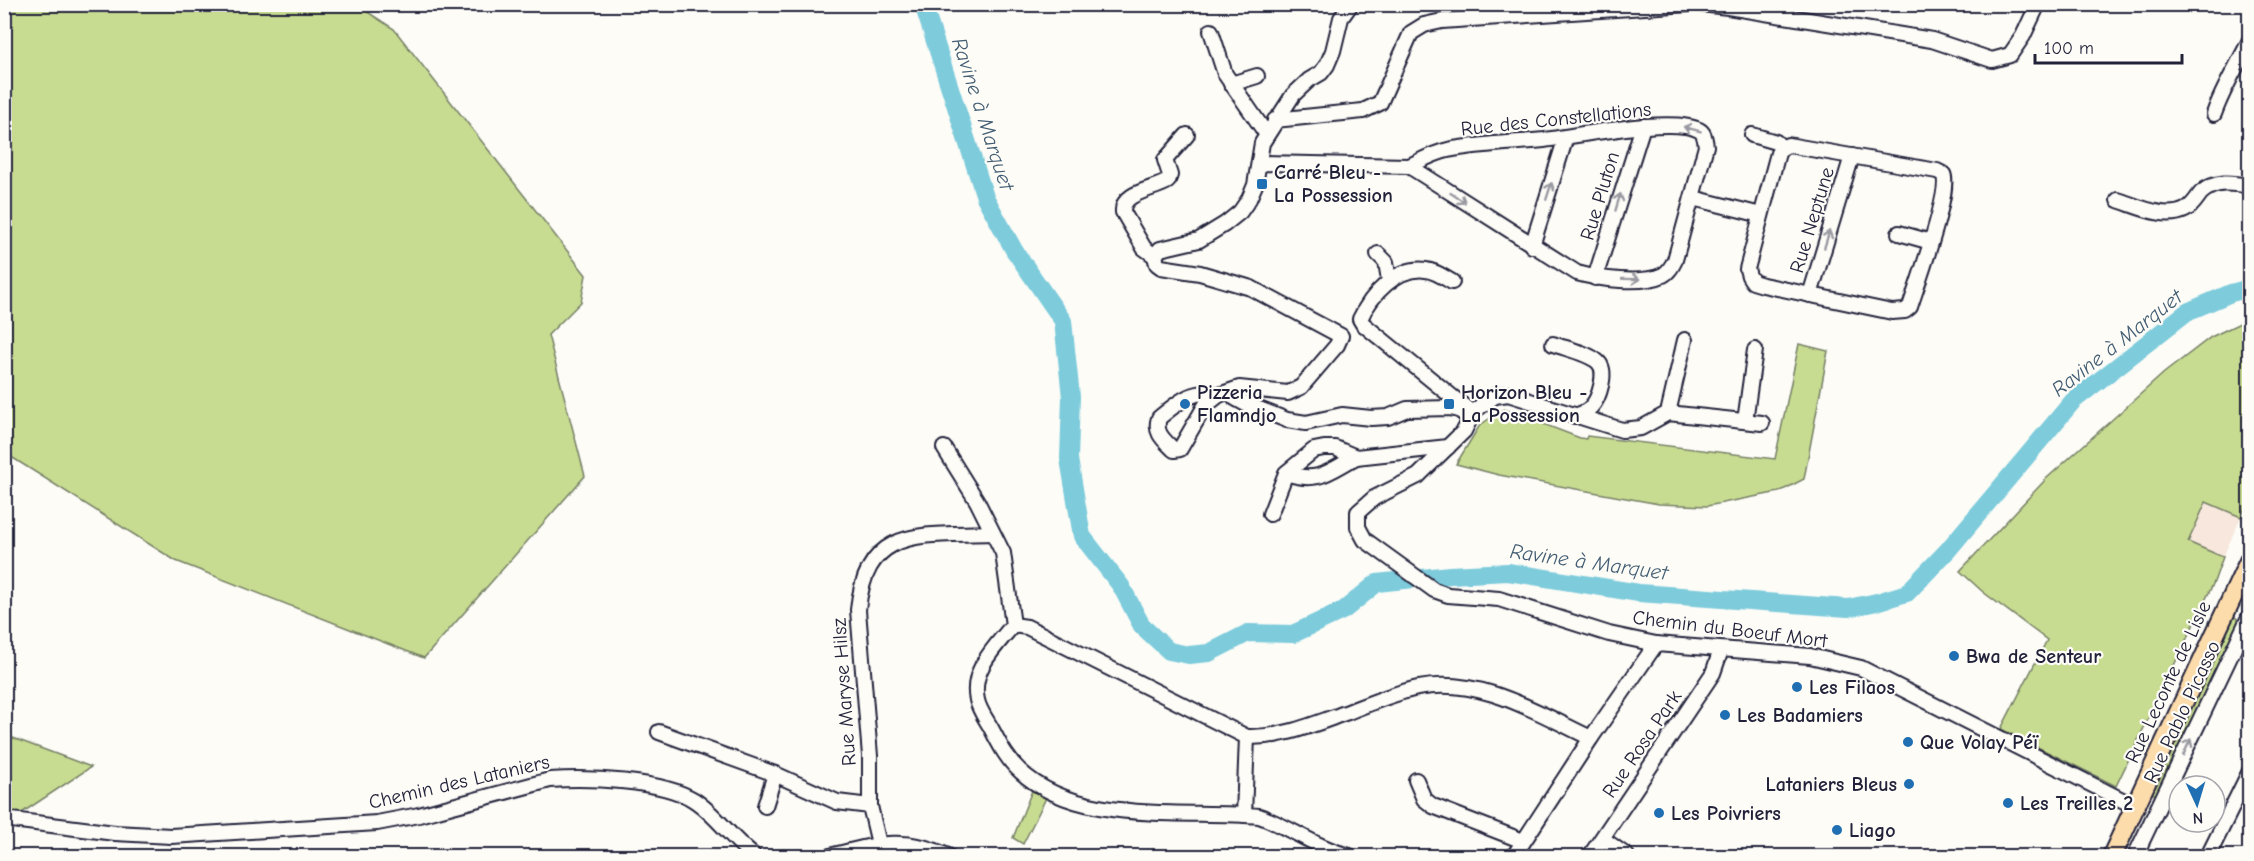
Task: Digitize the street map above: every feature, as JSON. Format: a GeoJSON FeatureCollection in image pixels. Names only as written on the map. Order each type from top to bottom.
{"type":"FeatureCollection","features":[{"type":"Feature","properties":{"kind":"main road","name":"Rue Leconte de Lisle"},"geometry":{"type":"LineString","coordinates":[[2112,856],[2249,561]]}},
{"type":"Feature","properties":{"kind":"street"},"geometry":{"type":"LineString","coordinates":[[1155,256],[1160,249],[1209,236],[1240,212],[1250,199],[1255,185],[1262,143],[1293,95],[1309,80],[1321,73],[1327,65],[1341,18],[1352,4]]}},
{"type":"Feature","properties":{"kind":"street"},"geometry":{"type":"LineString","coordinates":[[1275,120],[1373,108],[1380,103],[1411,33],[1424,26],[1442,21],[1602,8],[1689,4]]}},
{"type":"Feature","properties":{"kind":"street"},"geometry":{"type":"LineString","coordinates":[[1700,4],[1932,40],[1992,60],[2010,55],[2023,36],[2038,4]]}},
{"type":"Feature","properties":{"kind":"street"},"geometry":{"type":"LineString","coordinates":[[1211,31],[1225,74],[1267,135]]}},
{"type":"Feature","properties":{"kind":"street"},"geometry":{"type":"LineString","coordinates":[[2214,114],[2222,92],[2250,40]]}},
{"type":"Feature","properties":{"kind":"street"},"geometry":{"type":"LineString","coordinates":[[1231,84],[1257,76]]}},
{"type":"Feature","properties":{"kind":"street","name":"Rue des Constellations"},"geometry":{"type":"LineString","coordinates":[[1259,163],[1409,166],[1429,156],[1449,150],[1642,126],[1700,130],[1704,135],[1706,146],[1675,261],[1665,274],[1650,279],[1595,278],[1577,273],[1409,166]]}},
{"type":"Feature","properties":{"kind":"street","name":"Rue Pluton"},"geometry":{"type":"LineString","coordinates":[[1595,278],[1642,126]]}},
{"type":"Feature","properties":{"kind":"street"},"geometry":{"type":"LineString","coordinates":[[1187,135],[1165,160],[1170,174],[1168,182],[1128,198],[1123,207],[1123,212],[1144,248],[1155,256],[1157,264],[1161,267],[1200,273],[1251,288],[1341,336],[1337,345],[1301,387],[1288,393],[1239,388],[1219,395],[1205,406],[1180,449],[1174,450],[1159,436],[1157,424],[1159,418],[1181,400],[1192,394],[1205,392],[1219,395]]}},
{"type":"Feature","properties":{"kind":"street"},"geometry":{"type":"LineString","coordinates":[[1752,135],[1776,141],[1782,148]]}},
{"type":"Feature","properties":{"kind":"street"},"geometry":{"type":"LineString","coordinates":[[1532,246],[1566,137]]}},
{"type":"Feature","properties":{"kind":"street"},"geometry":{"type":"LineString","coordinates":[[1795,145],[1852,156],[1943,174],[1946,186],[1931,242],[1910,307],[1905,311],[1892,312],[1810,295],[1753,282],[1749,276],[1747,268],[1778,153],[1782,148],[1795,145]]}},
{"type":"Feature","properties":{"kind":"street","name":"Rue Neptune"},"geometry":{"type":"LineString","coordinates":[[1810,295],[1852,156]]}},
{"type":"Feature","properties":{"kind":"street"},"geometry":{"type":"LineString","coordinates":[[2118,200],[2160,212],[2174,213],[2193,205],[2212,185],[2226,183],[2250,186]]}},
{"type":"Feature","properties":{"kind":"street"},"geometry":{"type":"LineString","coordinates":[[1693,198],[1761,215]]}},
{"type":"Feature","properties":{"kind":"street"},"geometry":{"type":"LineString","coordinates":[[1899,233],[1931,242]]}},
{"type":"Feature","properties":{"kind":"street"},"geometry":{"type":"LineString","coordinates":[[1378,254],[1386,262],[1389,280]]}},
{"type":"Feature","properties":{"kind":"street"},"geometry":{"type":"LineString","coordinates":[[1452,282],[1426,270],[1416,270],[1389,280],[1360,319],[1363,324],[1470,414]]}},
{"type":"Feature","properties":{"kind":"street"},"geometry":{"type":"LineString","coordinates":[[1668,413],[1685,340]]}},
{"type":"Feature","properties":{"kind":"street"},"geometry":{"type":"LineString","coordinates":[[1553,344],[1593,359],[1600,363],[1602,368],[1596,400],[1586,412],[1574,416]]}},
{"type":"Feature","properties":{"kind":"street"},"geometry":{"type":"LineString","coordinates":[[1745,421],[1755,350]]}},
{"type":"Feature","properties":{"kind":"street"},"geometry":{"type":"LineString","coordinates":[[1233,391],[1235,398],[1246,404],[1297,422],[1315,422],[1350,415],[1380,418],[1407,409],[1450,408],[1470,414]]}},
{"type":"Feature","properties":{"kind":"street"},"geometry":{"type":"LineString","coordinates":[[1470,414],[1495,396],[1508,394],[1622,430],[1641,428],[1668,413],[1762,423]]}},
{"type":"Feature","properties":{"kind":"street","name":"Chemin du Boeuf Mort"},"geometry":{"type":"LineString","coordinates":[[1470,414],[1466,427],[1418,476],[1374,498],[1358,512],[1358,527],[1365,540],[1434,590],[1448,595],[1499,599],[1609,634],[1656,644],[1810,656],[1861,668],[2136,807]]}},
{"type":"Feature","properties":{"kind":"street"},"geometry":{"type":"LineString","coordinates":[[1269,514],[1286,473],[1307,454],[1324,447],[1335,448],[1356,457]]}},
{"type":"Feature","properties":{"kind":"street"},"geometry":{"type":"LineString","coordinates":[[1286,473],[1301,479],[1311,479],[1356,457],[1448,447]]}},
{"type":"Feature","properties":{"kind":"street"},"geometry":{"type":"LineString","coordinates":[[944,448],[977,501],[1003,554],[1013,625],[983,663],[975,690],[979,707],[1006,756],[1033,782],[1062,796],[1100,807],[1139,812],[1259,816],[1276,822],[1323,847],[1350,856]]}},
{"type":"Feature","properties":{"kind":"street","name":"Rue Maryse Hilsz"},"geometry":{"type":"LineString","coordinates":[[879,850],[870,806],[870,756],[858,610],[859,596],[869,567],[882,549],[902,539],[991,533]]}},
{"type":"Feature","properties":{"kind":"street"},"geometry":{"type":"LineString","coordinates":[[2229,603],[2249,616]]}},
{"type":"Feature","properties":{"kind":"street","name":"Rue Pablo Picasso"},"geometry":{"type":"LineString","coordinates":[[2135,856],[2249,616]]}},
{"type":"Feature","properties":{"kind":"street"},"geometry":{"type":"LineString","coordinates":[[1013,625],[1027,627],[1246,737],[1279,735],[1392,695],[1417,688],[1445,685],[1468,687],[1502,696],[1591,738]]}},
{"type":"Feature","properties":{"kind":"street"},"geometry":{"type":"LineString","coordinates":[[1514,856],[1656,644]]}},
{"type":"Feature","properties":{"kind":"street","name":"Rue Rosa Park"},"geometry":{"type":"LineString","coordinates":[[1590,856],[1713,673],[1721,650]]}},
{"type":"Feature","properties":{"kind":"street"},"geometry":{"type":"LineString","coordinates":[[659,732],[776,774],[837,802],[870,806]]}},
{"type":"Feature","properties":{"kind":"street"},"geometry":{"type":"LineString","coordinates":[[1244,815],[1246,737]]}},
{"type":"Feature","properties":{"kind":"street"},"geometry":{"type":"LineString","coordinates":[[2208,856],[2249,772]]}},
{"type":"Feature","properties":{"kind":"street"},"geometry":{"type":"LineString","coordinates":[[765,806],[776,774]]}},
{"type":"Feature","properties":{"kind":"street","name":"Chemin des Lataniers"},"geometry":{"type":"LineString","coordinates":[[4,819],[115,833],[171,836],[377,823],[419,815],[550,780],[571,778],[673,789],[711,813],[754,856]]}},
{"type":"Feature","properties":{"kind":"street"},"geometry":{"type":"LineString","coordinates":[[1416,780],[1424,799],[1433,806],[1523,841]]}},
{"type":"Feature","properties":{"kind":"street"},"geometry":{"type":"LineString","coordinates":[[1603,839],[1627,856]]}},
{"type":"Feature","properties":{"kind":"street"},"geometry":{"type":"LineString","coordinates":[[830,856],[879,850],[901,844],[922,846],[948,856]]}},
{"type":"Feature","properties":{"kind":"shaded area"},"geometry":{"type":"Polygon","coordinates":[[[2206,502],[2241,517],[2223,557],[2188,542],[2206,502]]]}},
{"type":"Feature","properties":{"kind":"green space"},"geometry":{"type":"Polygon","coordinates":[[[4,5],[357,5],[394,29],[586,275],[581,302],[548,335],[585,476],[424,658],[176,561],[5,453],[4,5]]]}},
{"type":"Feature","properties":{"kind":"green space"},"geometry":{"type":"Polygon","coordinates":[[[2249,322],[2249,499],[2241,517],[2206,502],[2188,542],[2223,557],[2214,582],[2116,786],[2001,729],[2047,640],[1983,592],[1960,571],[2047,478],[2164,373],[2211,337],[2240,323],[2249,322]]]}},
{"type":"Feature","properties":{"kind":"green space"},"geometry":{"type":"Polygon","coordinates":[[[1799,344],[1828,351],[1804,479],[1779,492],[1707,506],[1659,504],[1499,475],[1456,464],[1480,425],[1504,409],[1580,438],[1586,439],[1587,436],[1775,459],[1799,344]]]}},
{"type":"Feature","properties":{"kind":"green space"},"geometry":{"type":"Polygon","coordinates":[[[2232,615],[2242,622],[2171,774],[2167,774],[2167,783],[2142,837],[2137,835],[2155,795],[2152,793],[2190,700],[2232,615]]]}},
{"type":"Feature","properties":{"kind":"green space"},"geometry":{"type":"Polygon","coordinates":[[[5,735],[91,767],[5,824],[5,735]]]}},
{"type":"Feature","properties":{"kind":"green space"},"geometry":{"type":"Polygon","coordinates":[[[1033,788],[1047,796],[1023,844],[1013,838],[1033,788]]]}},
{"type":"Feature","properties":{"kind":"waterway","name":"Ravine à Marquet"},"geometry":{"type":"LineString","coordinates":[[923,4],[985,197],[1014,250],[1063,321],[1071,397],[1069,459],[1082,536],[1121,586],[1142,626],[1169,651],[1189,655],[1209,653],[1248,633],[1293,634],[1344,610],[1377,583],[1450,575],[1508,572],[1639,593],[1848,608],[1907,593],[1948,550],[2073,401],[2187,312],[2231,293],[2250,288]]}},
{"type":"Feature","properties":{"kind":"place","name":"Carré Bleu - La Possession"},"geometry":{"type":"Point","coordinates":[1262,184]}},
{"type":"Feature","properties":{"kind":"place","name":"Pizzeria Flamndjo"},"geometry":{"type":"Point","coordinates":[1185,404]}},
{"type":"Feature","properties":{"kind":"place","name":"Horizon Bleu - La Possession"},"geometry":{"type":"Point","coordinates":[1449,404]}},
{"type":"Feature","properties":{"kind":"place","name":"Bwa de Senteur"},"geometry":{"type":"Point","coordinates":[1954,656]}},
{"type":"Feature","properties":{"kind":"place","name":"Les Filaos"},"geometry":{"type":"Point","coordinates":[1797,687]}},
{"type":"Feature","properties":{"kind":"place","name":"Les Badamiers"},"geometry":{"type":"Point","coordinates":[1725,715]}},
{"type":"Feature","properties":{"kind":"place","name":"Que Volay Péï"},"geometry":{"type":"Point","coordinates":[1908,742]}},
{"type":"Feature","properties":{"kind":"place","name":"Lataniers Bleus"},"geometry":{"type":"Point","coordinates":[1909,784]}},
{"type":"Feature","properties":{"kind":"place","name":"Les Treilles 2"},"geometry":{"type":"Point","coordinates":[2008,803]}},
{"type":"Feature","properties":{"kind":"place","name":"Les Poivriers"},"geometry":{"type":"Point","coordinates":[1659,813]}},
{"type":"Feature","properties":{"kind":"place","name":"Liago"},"geometry":{"type":"Point","coordinates":[1837,830]}}]}
